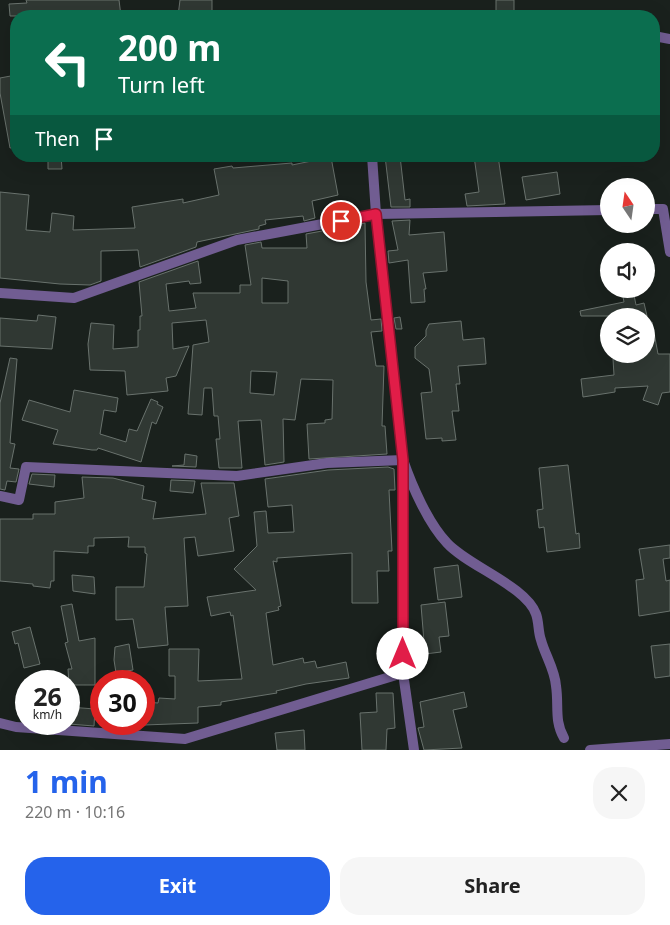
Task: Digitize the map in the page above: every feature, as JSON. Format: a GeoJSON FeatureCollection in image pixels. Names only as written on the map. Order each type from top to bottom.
{"type":"FeatureCollection","features":[{"type":"Feature","properties":{"kind":"street"},"geometry":{"type":"LineString","coordinates":[[372,162],[376,214],[403,460],[404,673],[414,750]]}},
{"type":"Feature","properties":{"kind":"street"},"geometry":{"type":"LineString","coordinates":[[655,209],[663,209],[670,252]]}},
{"type":"Feature","properties":{"kind":"street"},"geometry":{"type":"LineString","coordinates":[[0,293],[74,298],[237,240],[376,214],[600,210]]}},
{"type":"Feature","properties":{"kind":"street"},"geometry":{"type":"LineString","coordinates":[[0,496],[19,500],[26,467],[237,476],[327,463],[403,460]]}},
{"type":"Feature","properties":{"kind":"street"},"geometry":{"type":"LineString","coordinates":[[403,460],[412,487],[447,543],[511,587],[525,599],[536,613],[541,642],[548,655],[556,686],[558,728],[564,738]]}},
{"type":"Feature","properties":{"kind":"street"},"geometry":{"type":"LineString","coordinates":[[0,723],[16,727],[185,739],[404,673]]}},
{"type":"Feature","properties":{"kind":"street"},"geometry":{"type":"LineString","coordinates":[[590,750],[670,744]]}},
{"type":"Feature","properties":{"kind":"building"},"geometry":{"type":"Polygon","coordinates":[[[26,0],[119,0],[120,10],[10,10],[10,16],[9,4],[27,3],[26,0]]]}},
{"type":"Feature","properties":{"kind":"building"},"geometry":{"type":"Polygon","coordinates":[[[180,0],[212,0],[212,10],[179,10],[180,0]]]}},
{"type":"Feature","properties":{"kind":"building"},"geometry":{"type":"Polygon","coordinates":[[[496,0],[514,0],[514,10],[496,10],[496,0]]]}},
{"type":"Feature","properties":{"kind":"building"},"geometry":{"type":"Polygon","coordinates":[[[10,76],[10,148],[0,93],[0,78],[10,76]]]}},
{"type":"Feature","properties":{"kind":"building"},"geometry":{"type":"Polygon","coordinates":[[[48,162],[61,162],[62,169],[48,169],[48,162]]]}},
{"type":"Feature","properties":{"kind":"building"},"geometry":{"type":"Polygon","coordinates":[[[307,162],[332,162],[338,195],[312,201],[315,218],[304,221],[303,216],[265,220],[266,224],[259,226],[259,229],[197,242],[196,247],[140,267],[138,250],[101,251],[101,281],[90,285],[0,278],[0,192],[29,195],[26,230],[50,232],[52,213],[74,216],[73,230],[135,228],[132,207],[183,199],[183,203],[219,195],[214,169],[232,166],[233,168],[292,163],[292,165],[307,162]]]}},
{"type":"Feature","properties":{"kind":"building"},"geometry":{"type":"Polygon","coordinates":[[[386,162],[401,162],[405,200],[410,199],[410,207],[391,207],[386,162]]]}},
{"type":"Feature","properties":{"kind":"building"},"geometry":{"type":"Polygon","coordinates":[[[475,162],[499,162],[505,204],[467,206],[465,194],[479,192],[475,162]]]}},
{"type":"Feature","properties":{"kind":"building"},"geometry":{"type":"Polygon","coordinates":[[[557,172],[560,194],[526,200],[522,177],[557,172]]]}},
{"type":"Feature","properties":{"kind":"building"},"geometry":{"type":"Polygon","coordinates":[[[410,220],[409,235],[444,232],[447,271],[423,273],[426,289],[424,289],[425,302],[411,303],[408,260],[389,263],[388,251],[398,250],[392,221],[410,220]]]}},
{"type":"Feature","properties":{"kind":"building"},"geometry":{"type":"Polygon","coordinates":[[[365,223],[366,282],[371,320],[381,319],[382,331],[371,332],[376,366],[384,366],[382,426],[385,426],[387,454],[309,459],[307,424],[325,423],[325,420],[332,419],[333,380],[301,379],[295,420],[283,419],[284,462],[265,465],[261,420],[238,421],[242,468],[219,468],[216,439],[220,439],[218,416],[214,416],[212,388],[204,388],[202,415],[188,414],[193,345],[209,342],[206,320],[172,323],[173,349],[189,346],[176,376],[166,378],[168,391],[127,395],[125,371],[90,370],[88,344],[91,323],[114,325],[113,349],[138,347],[138,330],[140,330],[140,316],[142,316],[139,282],[198,261],[201,283],[190,284],[189,281],[166,284],[169,311],[196,308],[193,293],[240,293],[240,285],[251,285],[245,245],[261,242],[262,248],[307,248],[306,234],[365,223]],[[262,278],[262,303],[288,303],[288,281],[262,278]],[[251,371],[250,393],[274,395],[277,372],[251,371]]]}},
{"type":"Feature","properties":{"kind":"building"},"geometry":{"type":"Polygon","coordinates":[[[623,298],[635,298],[636,305],[644,303],[645,308],[600,308],[600,316],[581,316],[580,311],[624,302],[623,298]]]}},
{"type":"Feature","properties":{"kind":"building"},"geometry":{"type":"Polygon","coordinates":[[[38,315],[56,317],[52,349],[0,346],[0,318],[37,321],[38,315]]]}},
{"type":"Feature","properties":{"kind":"building"},"geometry":{"type":"Polygon","coordinates":[[[400,317],[402,329],[396,329],[394,318],[400,317]]]}},
{"type":"Feature","properties":{"kind":"building"},"geometry":{"type":"Polygon","coordinates":[[[461,321],[463,340],[484,338],[486,364],[458,366],[460,384],[456,384],[459,411],[452,411],[456,440],[442,441],[442,438],[426,439],[421,393],[432,392],[429,369],[415,358],[415,347],[426,336],[429,324],[461,321]]]}},
{"type":"Feature","properties":{"kind":"building"},"geometry":{"type":"Polygon","coordinates":[[[655,338],[658,354],[670,354],[670,392],[662,393],[658,405],[643,400],[648,386],[615,388],[615,392],[583,397],[581,379],[614,375],[613,363],[655,363],[655,338]]]}},
{"type":"Feature","properties":{"kind":"building"},"geometry":{"type":"Polygon","coordinates":[[[10,358],[17,359],[10,443],[15,444],[10,468],[19,469],[16,482],[7,481],[5,490],[0,489],[0,403],[10,358]]]}},
{"type":"Feature","properties":{"kind":"building"},"geometry":{"type":"Polygon","coordinates":[[[74,390],[118,398],[116,412],[104,410],[100,434],[126,442],[129,429],[137,431],[151,399],[163,407],[156,424],[152,422],[141,462],[98,448],[97,450],[92,450],[53,444],[58,430],[22,420],[29,400],[70,412],[74,390]]]}},
{"type":"Feature","properties":{"kind":"building"},"geometry":{"type":"Polygon","coordinates":[[[185,454],[197,456],[196,467],[172,466],[184,465],[185,454]]]}},
{"type":"Feature","properties":{"kind":"building"},"geometry":{"type":"Polygon","coordinates":[[[568,465],[576,534],[579,533],[580,548],[547,552],[544,527],[539,528],[537,510],[543,509],[539,468],[568,465]]]}},
{"type":"Feature","properties":{"kind":"building"},"geometry":{"type":"Polygon","coordinates":[[[388,467],[394,469],[395,490],[389,490],[392,551],[388,551],[389,571],[377,571],[378,603],[352,603],[352,553],[277,558],[277,562],[273,561],[281,606],[278,607],[279,610],[266,613],[273,665],[303,658],[304,663],[315,661],[317,668],[346,662],[349,678],[306,684],[276,691],[277,693],[221,702],[221,705],[198,707],[198,723],[155,725],[155,703],[158,703],[159,698],[175,699],[175,676],[169,676],[169,649],[199,649],[198,681],[242,679],[233,615],[231,616],[230,612],[211,616],[207,597],[256,590],[234,569],[257,546],[254,512],[266,511],[268,533],[294,532],[292,505],[268,507],[265,479],[328,470],[388,467]]]}},
{"type":"Feature","properties":{"kind":"building"},"geometry":{"type":"Polygon","coordinates":[[[32,474],[55,475],[54,487],[29,484],[32,474]]]}},
{"type":"Feature","properties":{"kind":"building"},"geometry":{"type":"Polygon","coordinates":[[[82,477],[113,478],[144,486],[142,499],[156,502],[153,519],[206,514],[201,483],[234,483],[239,516],[229,518],[234,551],[198,556],[195,537],[184,538],[188,606],[165,607],[168,645],[138,648],[133,619],[116,620],[116,587],[144,587],[147,554],[145,553],[145,547],[128,547],[129,537],[94,538],[94,546],[88,546],[88,553],[54,551],[54,581],[51,581],[50,588],[33,586],[33,584],[0,581],[0,519],[33,519],[33,514],[55,514],[55,502],[84,498],[82,477]]]}},
{"type":"Feature","properties":{"kind":"building"},"geometry":{"type":"Polygon","coordinates":[[[171,480],[195,481],[193,493],[170,491],[171,480]]]}},
{"type":"Feature","properties":{"kind":"building"},"geometry":{"type":"Polygon","coordinates":[[[670,545],[670,558],[663,559],[666,581],[670,580],[670,611],[639,616],[636,580],[644,579],[639,549],[670,545]]]}},
{"type":"Feature","properties":{"kind":"building"},"geometry":{"type":"Polygon","coordinates":[[[458,565],[462,597],[438,600],[434,568],[458,565]]]}},
{"type":"Feature","properties":{"kind":"building"},"geometry":{"type":"Polygon","coordinates":[[[72,575],[94,577],[95,594],[73,591],[72,575]]]}},
{"type":"Feature","properties":{"kind":"building"},"geometry":{"type":"Polygon","coordinates":[[[445,602],[449,636],[439,637],[441,652],[425,654],[421,605],[445,602]]]}},
{"type":"Feature","properties":{"kind":"building"},"geometry":{"type":"Polygon","coordinates":[[[72,604],[79,641],[95,638],[95,670],[90,670],[90,685],[80,685],[80,670],[68,670],[72,669],[65,643],[68,642],[61,606],[72,604]]]}},
{"type":"Feature","properties":{"kind":"building"},"geometry":{"type":"Polygon","coordinates":[[[30,627],[40,664],[24,668],[18,643],[15,644],[12,632],[30,627]]]}},
{"type":"Feature","properties":{"kind":"building"},"geometry":{"type":"Polygon","coordinates":[[[129,644],[133,670],[116,670],[115,647],[129,644]]]}},
{"type":"Feature","properties":{"kind":"building"},"geometry":{"type":"Polygon","coordinates":[[[670,644],[670,676],[655,678],[651,646],[670,644]]]}},
{"type":"Feature","properties":{"kind":"building"},"geometry":{"type":"Polygon","coordinates":[[[464,692],[467,707],[453,710],[462,748],[424,750],[418,728],[424,727],[420,702],[464,692]]]}},
{"type":"Feature","properties":{"kind":"building"},"geometry":{"type":"Polygon","coordinates":[[[376,693],[393,693],[395,728],[387,729],[386,750],[362,750],[360,713],[377,712],[376,693]]]}},
{"type":"Feature","properties":{"kind":"building"},"geometry":{"type":"Polygon","coordinates":[[[80,708],[90,709],[90,726],[80,725],[80,708]]]}},
{"type":"Feature","properties":{"kind":"building"},"geometry":{"type":"Polygon","coordinates":[[[304,730],[305,750],[277,750],[275,733],[304,730]]]}},
{"type":"Feature","properties":{"kind":"route"},"geometry":{"type":"LineString","coordinates":[[341,221],[376,214],[403,460],[403,654]]}}]}
